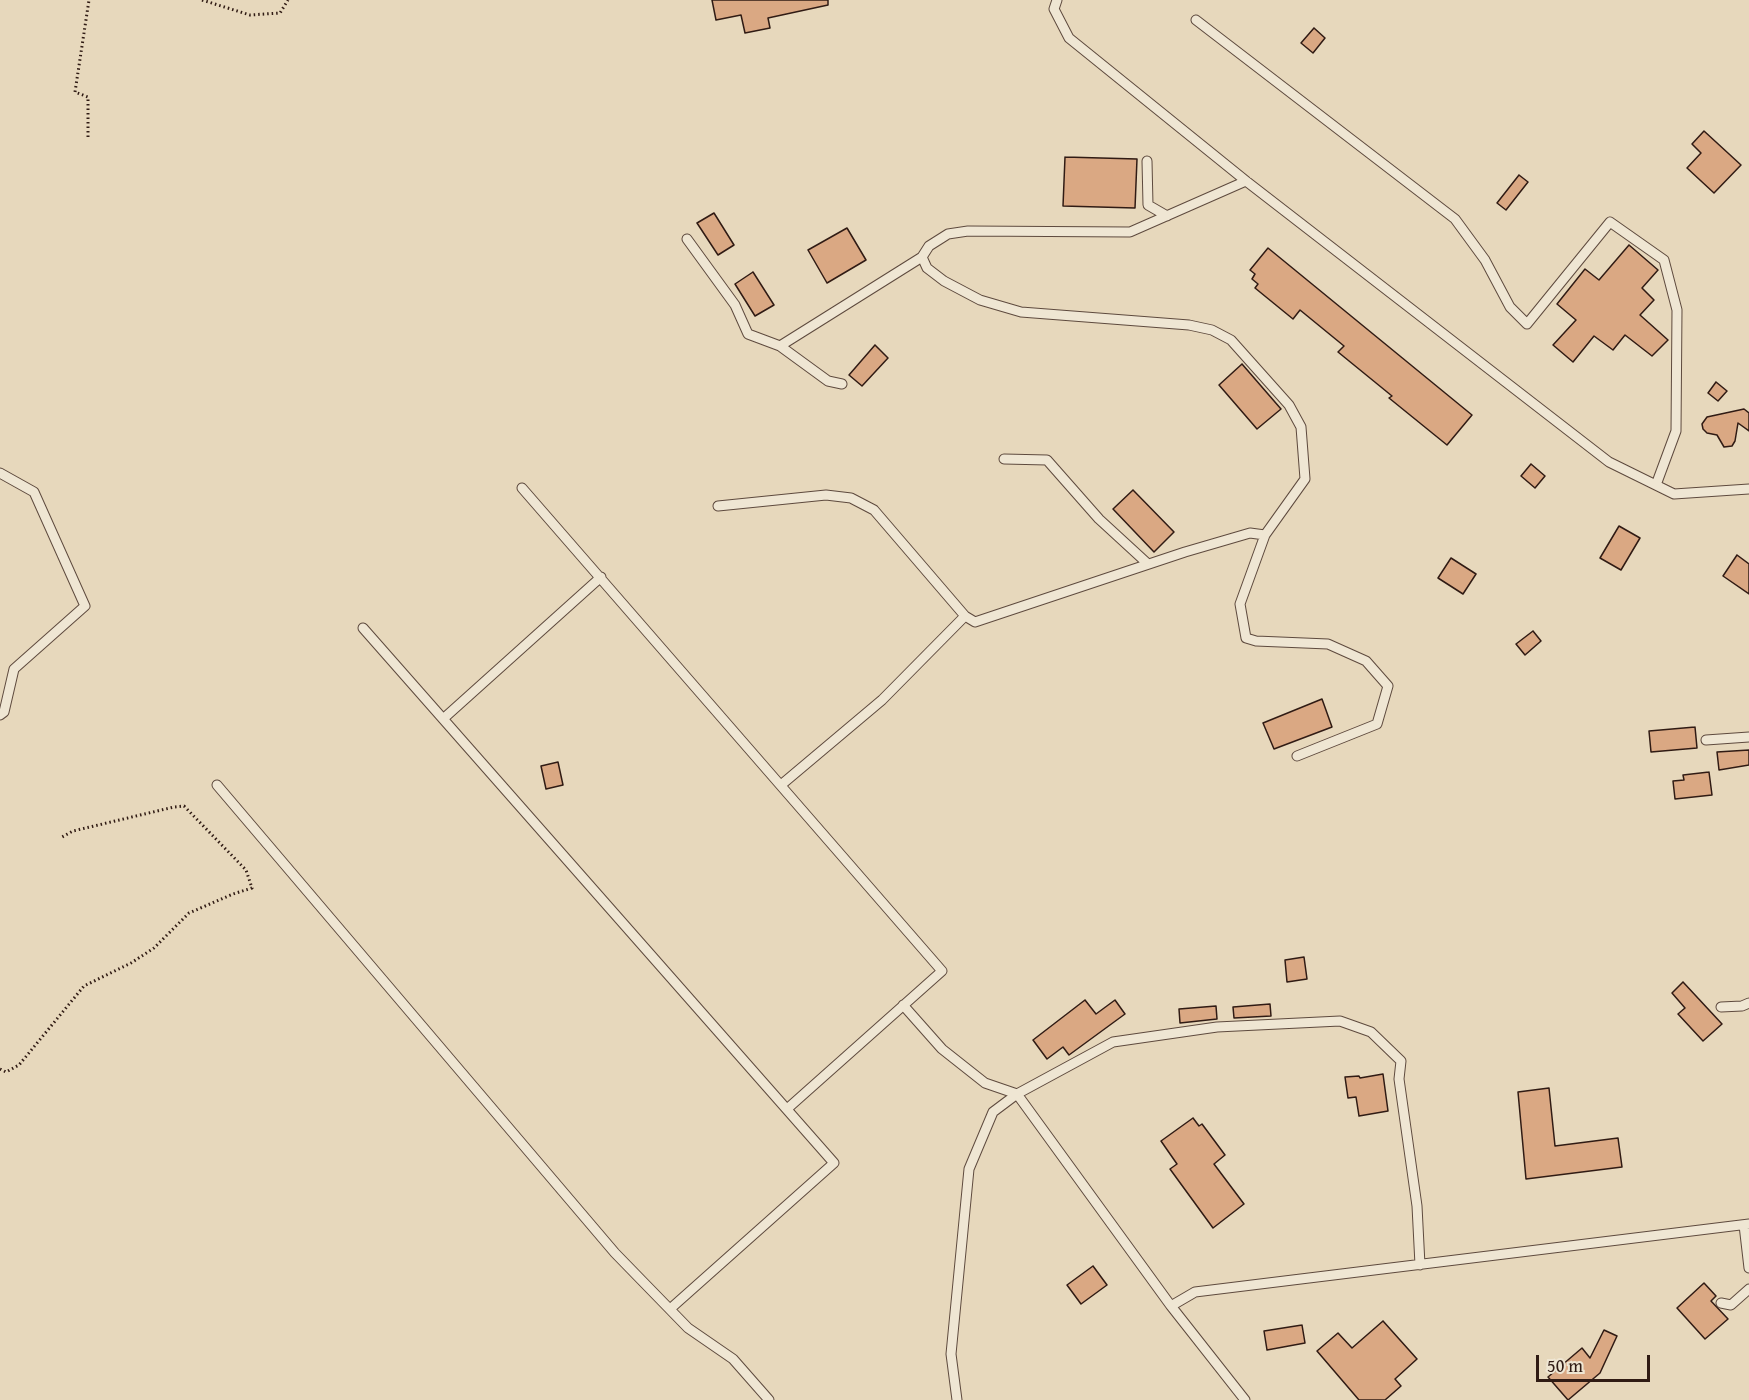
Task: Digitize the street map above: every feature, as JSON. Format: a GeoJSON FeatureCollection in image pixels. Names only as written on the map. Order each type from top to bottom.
{"type":"FeatureCollection","features":[{"type":"Feature","properties":{"kind":"lane"},"geometry":{"type":"LineString","coordinates":[[1057,0],[1054,9],[1069,38],[1246,181],[1610,462],[1674,494],[1749,489]]}},
{"type":"Feature","properties":{"kind":"lane"},"geometry":{"type":"LineString","coordinates":[[1196,20],[1455,219],[1485,260],[1510,307],[1527,324],[1610,222],[1664,260],[1677,310],[1676,431],[1656,485]]}},
{"type":"Feature","properties":{"kind":"lane"},"geometry":{"type":"LineString","coordinates":[[1147,161],[1148,205],[1167,216]]}},
{"type":"Feature","properties":{"kind":"lane"},"geometry":{"type":"LineString","coordinates":[[780,346],[922,257],[929,246],[948,234],[968,231],[1130,232],[1246,181]]}},
{"type":"Feature","properties":{"kind":"lane"},"geometry":{"type":"LineString","coordinates":[[687,239],[735,305],[748,334],[780,346],[828,381],[842,384]]}},
{"type":"Feature","properties":{"kind":"lane"},"geometry":{"type":"LineString","coordinates":[[922,257],[927,268],[944,281],[980,300],[1021,312],[1190,325],[1212,330],[1231,340],[1289,405],[1301,427],[1305,479],[1265,535],[1239,604],[1246,638],[1256,641],[1328,644],[1366,660],[1388,686],[1377,724],[1297,756]]}},
{"type":"Feature","properties":{"kind":"lane"},"geometry":{"type":"LineString","coordinates":[[1004,459],[1047,460],[1099,519],[1148,564]]}},
{"type":"Feature","properties":{"kind":"lane"},"geometry":{"type":"LineString","coordinates":[[0,473],[34,492],[85,606],[14,669],[4,712],[0,715]]}},
{"type":"Feature","properties":{"kind":"lane"},"geometry":{"type":"LineString","coordinates":[[522,488],[942,971],[787,1110]]}},
{"type":"Feature","properties":{"kind":"lane"},"geometry":{"type":"LineString","coordinates":[[718,506],[826,495],[851,498],[874,510],[965,616],[975,622],[1148,564],[1250,533],[1265,535]]}},
{"type":"Feature","properties":{"kind":"lane"},"geometry":{"type":"LineString","coordinates":[[443,719],[601,577]]}},
{"type":"Feature","properties":{"kind":"lane"},"geometry":{"type":"LineString","coordinates":[[781,785],[882,700],[965,616]]}},
{"type":"Feature","properties":{"kind":"lane"},"geometry":{"type":"LineString","coordinates":[[363,628],[834,1163],[670,1309]]}},
{"type":"Feature","properties":{"kind":"lane"},"geometry":{"type":"LineString","coordinates":[[1706,740],[1749,738]]}},
{"type":"Feature","properties":{"kind":"lane"},"geometry":{"type":"LineString","coordinates":[[217,785],[615,1253],[688,1328],[733,1359],[769,1400]]}},
{"type":"Feature","properties":{"kind":"lane"},"geometry":{"type":"LineString","coordinates":[[1721,1007],[1742,1006],[1749,1003]]}},
{"type":"Feature","properties":{"kind":"lane"},"geometry":{"type":"LineString","coordinates":[[903,1005],[942,1049],[985,1083],[1017,1094],[1171,1306],[1245,1400]]}},
{"type":"Feature","properties":{"kind":"lane"},"geometry":{"type":"LineString","coordinates":[[957,1400],[951,1354],[969,1169],[993,1112],[1017,1094],[1113,1042],[1217,1027],[1329,1021],[1340,1021],[1371,1032],[1401,1060],[1399,1079],[1418,1206],[1420,1265]]}},
{"type":"Feature","properties":{"kind":"lane"},"geometry":{"type":"LineString","coordinates":[[1171,1306],[1195,1292],[1747,1224],[1749,1268]]}},
{"type":"Feature","properties":{"kind":"lane"},"geometry":{"type":"LineString","coordinates":[[1721,1303],[1731,1305],[1749,1289]]}},
{"type":"Feature","properties":{"kind":"path"},"geometry":{"type":"LineString","coordinates":[[88,137],[88,97],[75,92],[89,0]]}},
{"type":"Feature","properties":{"kind":"path"},"geometry":{"type":"LineString","coordinates":[[202,0],[250,15],[280,13],[288,0]]}},
{"type":"Feature","properties":{"kind":"path"},"geometry":{"type":"LineString","coordinates":[[0,1069],[6,1072],[19,1065],[84,986],[131,963],[154,948],[189,913],[252,888],[246,870],[184,806],[74,831],[62,837]]}},
{"type":"Feature","properties":{"kind":"building"},"geometry":{"type":"Polygon","coordinates":[[[712,0],[828,0],[828,5],[768,18],[770,28],[745,33],[741,15],[716,20],[712,0]]]}},
{"type":"Feature","properties":{"kind":"building"},"geometry":{"type":"Polygon","coordinates":[[[1314,28],[1325,38],[1313,53],[1301,43],[1314,28]]]}},
{"type":"Feature","properties":{"kind":"building"},"geometry":{"type":"Polygon","coordinates":[[[1704,131],[1741,165],[1714,193],[1687,168],[1701,153],[1692,144],[1704,131]]]}},
{"type":"Feature","properties":{"kind":"building"},"geometry":{"type":"Polygon","coordinates":[[[1065,157],[1137,159],[1135,208],[1063,206],[1065,157]]]}},
{"type":"Feature","properties":{"kind":"building"},"geometry":{"type":"Polygon","coordinates":[[[1519,175],[1528,182],[1506,210],[1497,203],[1519,175]]]}},
{"type":"Feature","properties":{"kind":"building"},"geometry":{"type":"Polygon","coordinates":[[[714,213],[734,245],[718,255],[697,223],[714,213]]]}},
{"type":"Feature","properties":{"kind":"building"},"geometry":{"type":"Polygon","coordinates":[[[847,228],[866,260],[827,283],[808,250],[847,228]]]}},
{"type":"Feature","properties":{"kind":"building"},"geometry":{"type":"Polygon","coordinates":[[[1629,245],[1658,270],[1642,288],[1654,300],[1640,315],[1668,340],[1652,356],[1625,335],[1613,350],[1594,336],[1573,362],[1553,345],[1576,320],[1557,304],[1585,269],[1599,280],[1629,245]]]}},
{"type":"Feature","properties":{"kind":"building"},"geometry":{"type":"Polygon","coordinates":[[[1268,248],[1472,415],[1447,445],[1389,398],[1392,396],[1338,352],[1344,346],[1300,310],[1293,319],[1255,288],[1258,284],[1252,279],[1255,274],[1250,270],[1268,248]]]}},
{"type":"Feature","properties":{"kind":"building"},"geometry":{"type":"Polygon","coordinates":[[[753,272],[774,305],[755,316],[735,284],[753,272]]]}},
{"type":"Feature","properties":{"kind":"building"},"geometry":{"type":"Polygon","coordinates":[[[875,345],[888,358],[862,386],[849,375],[875,345]]]}},
{"type":"Feature","properties":{"kind":"building"},"geometry":{"type":"Polygon","coordinates":[[[1242,364],[1281,409],[1257,429],[1219,385],[1242,364]]]}},
{"type":"Feature","properties":{"kind":"building"},"geometry":{"type":"Polygon","coordinates":[[[1716,382],[1727,391],[1718,401],[1708,393],[1716,382]]]}},
{"type":"Feature","properties":{"kind":"building"},"geometry":{"type":"Polygon","coordinates":[[[1744,409],[1749,413],[1749,431],[1738,423],[1732,446],[1724,447],[1717,435],[1707,433],[1703,429],[1702,424],[1707,417],[1744,409]]]}},
{"type":"Feature","properties":{"kind":"building"},"geometry":{"type":"Polygon","coordinates":[[[1531,464],[1545,476],[1535,488],[1521,476],[1531,464]]]}},
{"type":"Feature","properties":{"kind":"building"},"geometry":{"type":"Polygon","coordinates":[[[1133,490],[1174,532],[1154,552],[1113,509],[1133,490]]]}},
{"type":"Feature","properties":{"kind":"building"},"geometry":{"type":"Polygon","coordinates":[[[1619,526],[1640,538],[1621,570],[1600,558],[1619,526]]]}},
{"type":"Feature","properties":{"kind":"building"},"geometry":{"type":"Polygon","coordinates":[[[1737,555],[1749,564],[1749,594],[1723,576],[1737,555]]]}},
{"type":"Feature","properties":{"kind":"building"},"geometry":{"type":"Polygon","coordinates":[[[1451,558],[1476,574],[1463,594],[1438,578],[1451,558]]]}},
{"type":"Feature","properties":{"kind":"building"},"geometry":{"type":"Polygon","coordinates":[[[1533,631],[1541,641],[1525,655],[1516,644],[1533,631]]]}},
{"type":"Feature","properties":{"kind":"building"},"geometry":{"type":"Polygon","coordinates":[[[1322,699],[1332,727],[1274,749],[1263,723],[1322,699]]]}},
{"type":"Feature","properties":{"kind":"building"},"geometry":{"type":"Polygon","coordinates":[[[1695,727],[1697,748],[1651,752],[1649,731],[1695,727]]]}},
{"type":"Feature","properties":{"kind":"building"},"geometry":{"type":"Polygon","coordinates":[[[1749,750],[1749,765],[1719,770],[1717,752],[1749,750]]]}},
{"type":"Feature","properties":{"kind":"building"},"geometry":{"type":"Polygon","coordinates":[[[558,762],[563,785],[546,789],[541,766],[558,762]]]}},
{"type":"Feature","properties":{"kind":"building"},"geometry":{"type":"Polygon","coordinates":[[[1709,772],[1712,795],[1675,799],[1673,781],[1684,780],[1683,775],[1709,772]]]}},
{"type":"Feature","properties":{"kind":"building"},"geometry":{"type":"Polygon","coordinates":[[[1304,957],[1307,979],[1287,982],[1285,960],[1304,957]]]}},
{"type":"Feature","properties":{"kind":"building"},"geometry":{"type":"Polygon","coordinates":[[[1683,982],[1722,1024],[1703,1041],[1678,1014],[1685,1008],[1672,993],[1683,982]]]}},
{"type":"Feature","properties":{"kind":"building"},"geometry":{"type":"Polygon","coordinates":[[[1085,1000],[1096,1014],[1115,1000],[1125,1014],[1069,1055],[1063,1047],[1047,1059],[1033,1040],[1085,1000]]]}},
{"type":"Feature","properties":{"kind":"building"},"geometry":{"type":"Polygon","coordinates":[[[1270,1004],[1271,1016],[1234,1018],[1233,1007],[1270,1004]]]}},
{"type":"Feature","properties":{"kind":"building"},"geometry":{"type":"Polygon","coordinates":[[[1216,1006],[1217,1019],[1180,1023],[1179,1009],[1216,1006]]]}},
{"type":"Feature","properties":{"kind":"building"},"geometry":{"type":"Polygon","coordinates":[[[1383,1074],[1388,1111],[1359,1116],[1356,1097],[1348,1098],[1345,1077],[1359,1076],[1360,1078],[1383,1074]]]}},
{"type":"Feature","properties":{"kind":"building"},"geometry":{"type":"Polygon","coordinates":[[[1549,1088],[1555,1146],[1618,1138],[1622,1167],[1526,1179],[1518,1092],[1549,1088]]]}},
{"type":"Feature","properties":{"kind":"building"},"geometry":{"type":"Polygon","coordinates":[[[1193,1118],[1199,1126],[1202,1124],[1225,1155],[1214,1164],[1244,1204],[1213,1228],[1170,1169],[1177,1164],[1161,1141],[1193,1118]]]}},
{"type":"Feature","properties":{"kind":"building"},"geometry":{"type":"Polygon","coordinates":[[[1093,1266],[1107,1285],[1081,1304],[1067,1285],[1093,1266]]]}},
{"type":"Feature","properties":{"kind":"building"},"geometry":{"type":"Polygon","coordinates":[[[1704,1283],[1716,1296],[1711,1301],[1728,1319],[1705,1339],[1677,1308],[1704,1283]]]}},
{"type":"Feature","properties":{"kind":"building"},"geometry":{"type":"Polygon","coordinates":[[[1383,1321],[1417,1359],[1395,1379],[1401,1386],[1385,1400],[1359,1400],[1317,1351],[1338,1333],[1352,1348],[1383,1321]]]}},
{"type":"Feature","properties":{"kind":"building"},"geometry":{"type":"Polygon","coordinates":[[[1302,1325],[1305,1343],[1267,1350],[1264,1331],[1302,1325]]]}},
{"type":"Feature","properties":{"kind":"building"},"geometry":{"type":"Polygon","coordinates":[[[1604,1330],[1617,1336],[1600,1373],[1568,1400],[1548,1377],[1582,1348],[1590,1358],[1604,1330]]]}}]}
